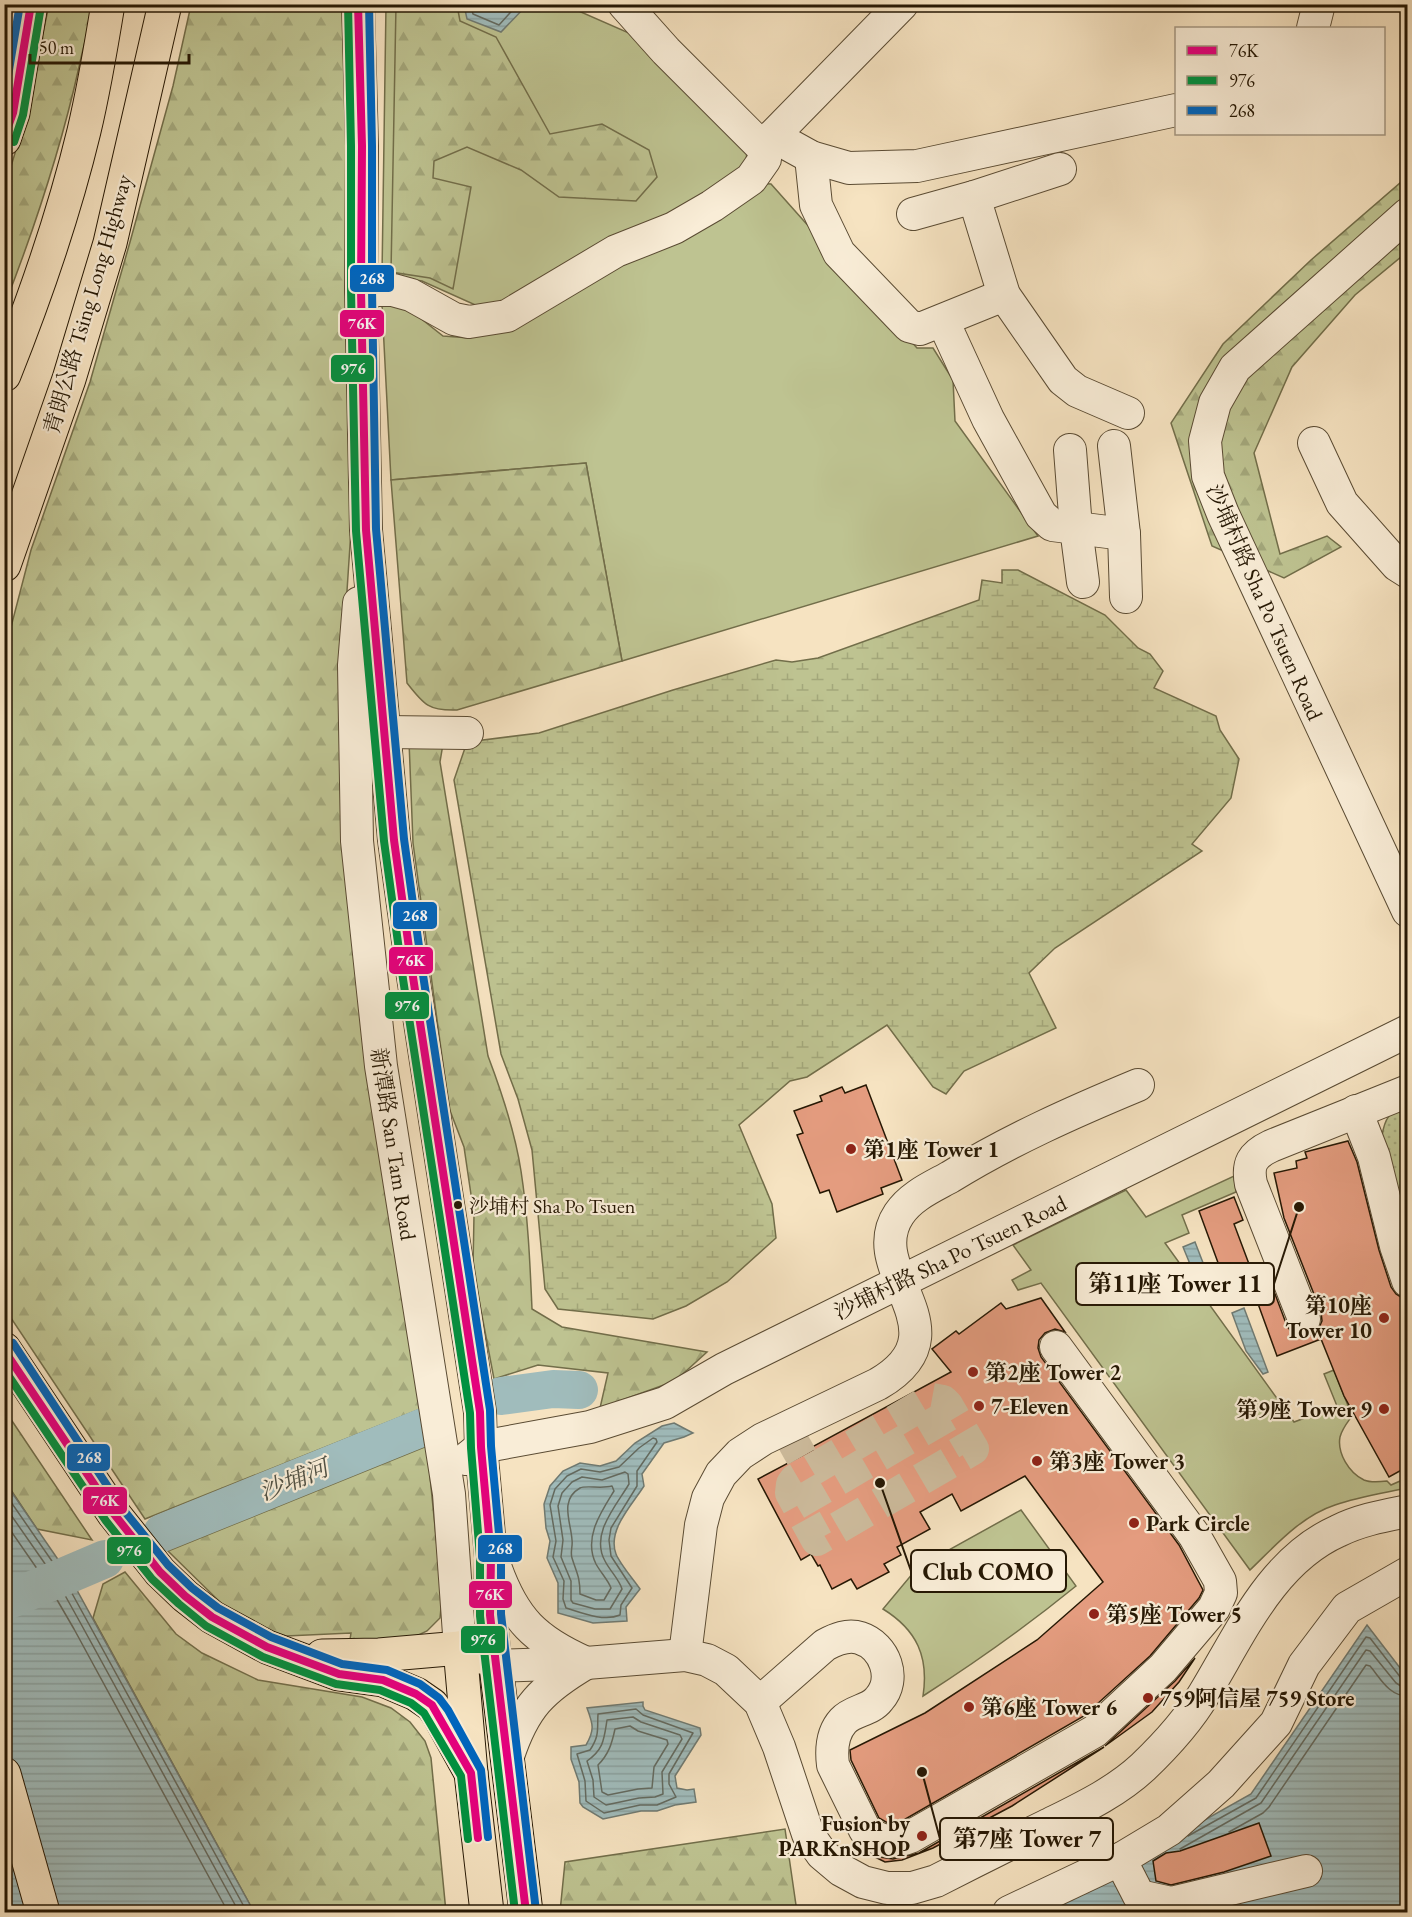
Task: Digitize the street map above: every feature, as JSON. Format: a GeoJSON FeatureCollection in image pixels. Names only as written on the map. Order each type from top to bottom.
{"type":"FeatureCollection","features":[{"type":"Feature","properties":{"kind":"main road"},"geometry":{"type":"LineString","coordinates":[[4,139],[12,113],[31,4]]}},
{"type":"Feature","properties":{"kind":"main road"},"geometry":{"type":"LineString","coordinates":[[4,375],[28,316],[55,235],[84,132],[108,4]]}},
{"type":"Feature","properties":{"kind":"main road","name":"青朗公路 Tsing Long Highway"},"geometry":{"type":"LineString","coordinates":[[4,565],[69,379],[110,243],[165,4]]}},
{"type":"Feature","properties":{"kind":"main road"},"geometry":{"type":"LineString","coordinates":[[4,1349],[114,1514],[160,1572],[185,1596],[212,1617],[267,1647],[339,1674],[383,1680],[416,1694],[432,1705],[439,1715],[471,1773]]}},
{"type":"Feature","properties":{"kind":"main road"},"geometry":{"type":"LineString","coordinates":[[298,1657],[379,1655],[496,1666],[526,1912]]}},
{"type":"Feature","properties":{"kind":"main road"},"geometry":{"type":"LineString","coordinates":[[383,1680],[461,1662]]}},
{"type":"Feature","properties":{"kind":"main road"},"geometry":{"type":"LineString","coordinates":[[461,1662],[487,1912]]}},
{"type":"Feature","properties":{"kind":"main road"},"geometry":{"type":"LineString","coordinates":[[4,1774],[43,1912]]}},
{"type":"Feature","properties":{"kind":"street","name":"新潭路 San Tam Road"},"geometry":{"type":"LineString","coordinates":[[358,4],[362,146],[361,291],[366,530],[397,863],[480,1412],[491,1557],[490,1615],[496,1666]]}},
{"type":"Feature","properties":{"kind":"street"},"geometry":{"type":"LineString","coordinates":[[624,4],[666,51],[767,142],[849,168],[916,166],[1175,110]]}},
{"type":"Feature","properties":{"kind":"street"},"geometry":{"type":"LineString","coordinates":[[361,291],[393,290],[411,295],[454,319],[469,322],[507,316],[616,251],[674,228],[712,206],[751,178],[765,159],[767,142],[902,4]]}},
{"type":"Feature","properties":{"kind":"street"},"geometry":{"type":"LineString","coordinates":[[1313,27],[1320,4]]}},
{"type":"Feature","properties":{"kind":"street"},"geometry":{"type":"LineString","coordinates":[[811,157],[816,205],[839,253],[909,326],[920,329],[1004,295]]}},
{"type":"Feature","properties":{"kind":"street"},"geometry":{"type":"LineString","coordinates":[[913,214],[1060,169]]}},
{"type":"Feature","properties":{"kind":"street"},"geometry":{"type":"LineString","coordinates":[[974,197],[1004,295],[1063,380],[1077,391],[1128,413]]}},
{"type":"Feature","properties":{"kind":"street","name":"沙埔村路 Sha Po Tsuen Road"},"geometry":{"type":"LineString","coordinates":[[1407,214],[1235,368],[1215,403],[1205,441],[1208,476],[1222,514],[1407,911]]}},
{"type":"Feature","properties":{"kind":"street"},"geometry":{"type":"LineString","coordinates":[[942,321],[988,419],[1041,515],[1052,525],[1124,534]]}},
{"type":"Feature","properties":{"kind":"street"},"geometry":{"type":"LineString","coordinates":[[1314,443],[1342,503],[1397,565],[1407,572]]}},
{"type":"Feature","properties":{"kind":"street"},"geometry":{"type":"LineString","coordinates":[[1114,446],[1124,534],[1125,597]]}},
{"type":"Feature","properties":{"kind":"street"},"geometry":{"type":"LineString","coordinates":[[1070,450],[1083,582]]}},
{"type":"Feature","properties":{"kind":"street","name":"新潭路 San Tam Road"},"geometry":{"type":"LineString","coordinates":[[366,530],[354,665],[357,841],[381,1065],[449,1494],[461,1662]]}},
{"type":"Feature","properties":{"kind":"street"},"geometry":{"type":"LineString","coordinates":[[386,732],[467,733]]}},
{"type":"Feature","properties":{"kind":"street","name":"沙埔村路 Sha Po Tsuen Road"},"geometry":{"type":"LineString","coordinates":[[481,1447],[590,1427],[665,1403],[724,1369],[1407,1031]]}},
{"type":"Feature","properties":{"kind":"street"},"geometry":{"type":"LineString","coordinates":[[686,1655],[701,1526],[708,1498],[721,1474],[740,1454],[763,1439],[895,1374],[908,1359],[915,1342],[915,1322],[891,1258],[890,1236],[898,1215],[913,1198],[985,1155],[1061,1117],[1138,1085]]}},
{"type":"Feature","properties":{"kind":"street"},"geometry":{"type":"LineString","coordinates":[[1304,1319],[1251,1184],[1249,1172],[1252,1161],[1260,1151],[1407,1091]]}},
{"type":"Feature","properties":{"kind":"street"},"geometry":{"type":"LineString","coordinates":[[1356,1111],[1374,1157],[1407,1281]]}},
{"type":"Feature","properties":{"kind":"street"},"geometry":{"type":"LineString","coordinates":[[760,1702],[825,1645],[836,1639],[860,1638],[880,1652],[886,1663],[888,1675],[886,1687],[879,1699],[868,1708],[855,1712],[844,1720],[832,1743],[832,1755],[833,1765],[865,1830],[874,1838],[898,1841],[910,1837],[1095,1731],[1163,1668],[1214,1608],[1221,1593],[1220,1581],[1194,1535],[1056,1347]]}},
{"type":"Feature","properties":{"kind":"street"},"geometry":{"type":"LineString","coordinates":[[449,1494],[462,1464],[481,1447]]}},
{"type":"Feature","properties":{"kind":"street"},"geometry":{"type":"LineString","coordinates":[[496,1666],[586,1663],[686,1655],[707,1660],[726,1670],[760,1702],[779,1747],[808,1833],[822,1854],[841,1870],[863,1882],[887,1888],[912,1888],[936,1881],[1087,1805],[1141,1769],[1186,1721],[1262,1598],[1282,1571],[1308,1549],[1336,1531],[1367,1519],[1405,1515]]}},
{"type":"Feature","properties":{"kind":"street"},"geometry":{"type":"LineString","coordinates":[[491,1557],[507,1598],[521,1618],[542,1639],[561,1652],[586,1663]]}},
{"type":"Feature","properties":{"kind":"street"},"geometry":{"type":"LineString","coordinates":[[1009,1912],[1120,1859],[1169,1830],[1221,1784],[1276,1723],[1304,1665],[1347,1608],[1407,1573]]}},
{"type":"Feature","properties":{"kind":"street"},"geometry":{"type":"LineString","coordinates":[[508,1756],[516,1730],[530,1706],[555,1682],[586,1663]]}},
{"type":"Feature","properties":{"kind":"street"},"geometry":{"type":"LineString","coordinates":[[1120,1859],[1139,1896],[1171,1903],[1306,1871]]}},
{"type":"Feature","properties":{"kind":"green space"},"geometry":{"type":"Polygon","coordinates":[[[49,5],[92,5],[56,157],[5,304],[5,186],[22,130],[49,5]]]}},
{"type":"Feature","properties":{"kind":"green space"},"geometry":{"type":"Polygon","coordinates":[[[191,5],[342,5],[346,126],[351,530],[342,667],[423,1408],[145,1519],[5,1309],[5,650],[31,550],[90,382],[173,86],[191,5]]]}},
{"type":"Feature","properties":{"kind":"green space"},"geometry":{"type":"Polygon","coordinates":[[[386,5],[565,5],[645,40],[747,151],[745,172],[517,302],[482,308],[422,281],[382,275],[386,5]]]}},
{"type":"Feature","properties":{"kind":"green space"},"geometry":{"type":"Polygon","coordinates":[[[396,5],[457,5],[460,21],[496,37],[550,134],[602,124],[649,150],[657,177],[636,201],[559,197],[521,170],[467,147],[434,161],[433,178],[471,187],[453,289],[430,278],[391,272],[396,5]]]}},
{"type":"Feature","properties":{"kind":"green space"},"geometry":{"type":"Polygon","coordinates":[[[1407,177],[1407,252],[1355,295],[1292,367],[1254,453],[1280,554],[1327,536],[1341,547],[1284,578],[1212,546],[1171,423],[1223,344],[1311,260],[1407,177]]]}},
{"type":"Feature","properties":{"kind":"green space"},"geometry":{"type":"Polygon","coordinates":[[[756,183],[771,184],[917,348],[933,348],[953,380],[955,421],[1038,536],[622,661],[586,463],[391,480],[382,305],[405,306],[443,336],[470,338],[505,326],[756,183]]]}},
{"type":"Feature","properties":{"kind":"green space"},"geometry":{"type":"Polygon","coordinates":[[[586,463],[622,661],[457,710],[433,708],[428,705],[407,683],[391,480],[586,463]]]}},
{"type":"Feature","properties":{"kind":"green space"},"geometry":{"type":"Polygon","coordinates":[[[1002,570],[1018,570],[1105,615],[1138,648],[1150,654],[1163,671],[1154,688],[1216,716],[1220,730],[1239,759],[1231,798],[1192,844],[1202,851],[1055,948],[1029,973],[1056,1028],[964,1071],[946,1094],[933,1087],[887,1025],[807,1077],[790,1081],[739,1125],[772,1204],[776,1238],[727,1282],[686,1306],[653,1319],[558,1309],[545,1289],[532,1150],[518,1099],[501,1054],[454,780],[466,745],[475,741],[539,733],[776,660],[792,662],[818,658],[979,600],[982,580],[1002,583],[1002,570]]]}},
{"type":"Feature","properties":{"kind":"green space"},"geometry":{"type":"Polygon","coordinates":[[[409,741],[443,744],[440,762],[488,1056],[508,1112],[521,1171],[527,1222],[532,1309],[562,1327],[707,1352],[675,1381],[600,1408],[608,1373],[538,1365],[494,1379],[473,1268],[474,1215],[464,1147],[449,1108],[413,843],[409,741]]]}},
{"type":"Feature","properties":{"kind":"green space"},"geometry":{"type":"Polygon","coordinates":[[[1407,1101],[1407,1240],[1382,1136],[1385,1123],[1390,1115],[1407,1101]]]}},
{"type":"Feature","properties":{"kind":"green space"},"geometry":{"type":"Polygon","coordinates":[[[1234,1176],[1236,1192],[1182,1215],[1189,1233],[1165,1243],[1294,1422],[1337,1406],[1324,1374],[1334,1370],[1352,1416],[1340,1437],[1342,1456],[1349,1468],[1369,1482],[1387,1481],[1391,1485],[1407,1478],[1407,1488],[1344,1502],[1311,1516],[1289,1533],[1250,1570],[1041,1283],[1018,1290],[1012,1280],[1031,1270],[1013,1245],[1126,1190],[1146,1217],[1234,1176]]]}},
{"type":"Feature","properties":{"kind":"green space"},"geometry":{"type":"Polygon","coordinates":[[[4,1409],[92,1540],[37,1529],[5,1481],[4,1409]]]}},
{"type":"Feature","properties":{"kind":"green space"},"geometry":{"type":"Polygon","coordinates":[[[427,1446],[442,1598],[440,1618],[427,1631],[406,1641],[349,1646],[351,1633],[286,1636],[255,1626],[222,1604],[168,1551],[427,1446]]]}},
{"type":"Feature","properties":{"kind":"green space"},"geometry":{"type":"Polygon","coordinates":[[[1021,1510],[1076,1586],[1001,1643],[923,1696],[924,1669],[918,1646],[904,1626],[883,1609],[918,1567],[1021,1510]]]}},
{"type":"Feature","properties":{"kind":"green space"},"geometry":{"type":"Polygon","coordinates":[[[125,1572],[176,1634],[202,1653],[258,1680],[362,1697],[391,1708],[410,1722],[425,1741],[431,1758],[446,1912],[254,1912],[93,1618],[103,1584],[125,1572]]]}},
{"type":"Feature","properties":{"kind":"green space"},"geometry":{"type":"Polygon","coordinates":[[[785,1829],[797,1912],[560,1912],[565,1862],[785,1829]]]}},
{"type":"Feature","properties":{"kind":"water"},"geometry":{"type":"Polygon","coordinates":[[[464,4],[527,5],[501,32],[467,19],[464,4]]]}},
{"type":"Feature","properties":{"kind":"water"},"geometry":{"type":"Polygon","coordinates":[[[1195,1242],[1217,1299],[1211,1301],[1197,1281],[1183,1247],[1195,1242]]]}},
{"type":"Feature","properties":{"kind":"water"},"geometry":{"type":"Polygon","coordinates":[[[1244,1308],[1268,1372],[1263,1374],[1246,1351],[1232,1313],[1244,1308]]]}},
{"type":"Feature","properties":{"kind":"water"},"geometry":{"type":"Polygon","coordinates":[[[674,1423],[693,1433],[664,1443],[642,1474],[644,1486],[622,1518],[615,1536],[616,1554],[640,1589],[626,1607],[627,1621],[593,1623],[558,1613],[558,1583],[547,1558],[550,1541],[546,1528],[544,1504],[550,1486],[563,1471],[580,1463],[600,1466],[616,1461],[635,1443],[662,1426],[674,1423]]]}},
{"type":"Feature","properties":{"kind":"water"},"geometry":{"type":"Polygon","coordinates":[[[4,1481],[68,1574],[254,1912],[5,1912],[4,1481]]]}},
{"type":"Feature","properties":{"kind":"water"},"geometry":{"type":"Polygon","coordinates":[[[1367,1625],[1407,1677],[1407,1912],[1041,1912],[1251,1794],[1367,1625]]]}},
{"type":"Feature","properties":{"kind":"water"},"geometry":{"type":"Polygon","coordinates":[[[643,1702],[645,1710],[700,1728],[701,1735],[675,1776],[677,1788],[694,1789],[696,1802],[657,1811],[641,1811],[603,1819],[580,1803],[579,1782],[571,1759],[571,1747],[586,1745],[591,1735],[592,1723],[587,1708],[643,1702]]]}},
{"type":"Feature","properties":{"kind":"building","name":"第1座 Tower 1"},"geometry":{"type":"Polygon","coordinates":[[[866,1085],[902,1180],[881,1188],[883,1194],[837,1212],[829,1190],[820,1193],[797,1135],[803,1133],[794,1111],[822,1101],[820,1096],[842,1087],[845,1093],[866,1085]]]}},
{"type":"Feature","properties":{"kind":"building"},"geometry":{"type":"Polygon","coordinates":[[[1348,1141],[1357,1162],[1379,1250],[1391,1287],[1401,1297],[1407,1313],[1407,1467],[1389,1477],[1344,1396],[1321,1339],[1277,1356],[1257,1301],[1275,1294],[1292,1333],[1302,1337],[1318,1330],[1322,1321],[1321,1312],[1284,1218],[1274,1173],[1297,1168],[1296,1161],[1307,1158],[1305,1152],[1348,1141]]]}},
{"type":"Feature","properties":{"kind":"building"},"geometry":{"type":"Polygon","coordinates":[[[1234,1197],[1243,1220],[1234,1224],[1258,1288],[1231,1298],[1199,1211],[1234,1197]]]}},
{"type":"Feature","properties":{"kind":"building"},"geometry":{"type":"Polygon","coordinates":[[[1041,1298],[1065,1332],[1055,1329],[1045,1333],[1039,1340],[1038,1348],[1041,1357],[1179,1545],[1203,1590],[1199,1598],[1150,1656],[1084,1716],[902,1821],[886,1822],[879,1818],[851,1760],[850,1750],[925,1713],[1037,1640],[1103,1582],[1025,1476],[961,1511],[952,1494],[920,1512],[930,1529],[897,1547],[901,1555],[884,1564],[889,1572],[857,1589],[851,1579],[832,1589],[820,1565],[818,1566],[811,1554],[801,1560],[758,1479],[813,1450],[812,1447],[951,1372],[932,1349],[956,1331],[959,1334],[1001,1303],[1006,1309],[1041,1298]]]}},
{"type":"Feature","properties":{"kind":"building"},"geometry":{"type":"Polygon","coordinates":[[[1195,1658],[1179,1682],[1152,1712],[1105,1746],[1175,1681],[1195,1658]]]}},
{"type":"Feature","properties":{"kind":"building"},"geometry":{"type":"Polygon","coordinates":[[[1104,1747],[1012,1806],[933,1848],[902,1860],[885,1862],[873,1856],[893,1859],[919,1853],[1104,1747]]]}},
{"type":"Feature","properties":{"kind":"building"},"geometry":{"type":"Polygon","coordinates":[[[1259,1823],[1271,1856],[1224,1872],[1171,1885],[1156,1881],[1153,1861],[1166,1853],[1180,1851],[1259,1823]]]}},
{"type":"Feature","properties":{"kind":"waterway","name":"沙埔河"},"geometry":{"type":"LineString","coordinates":[[501,1396],[553,1389],[579,1390]]}},
{"type":"Feature","properties":{"kind":"waterway","name":"沙埔河"},"geometry":{"type":"LineString","coordinates":[[162,1533],[426,1426]]}},
{"type":"Feature","properties":{"kind":"waterway","name":"沙埔河"},"geometry":{"type":"LineString","coordinates":[[4,1602],[105,1559]]}},
{"type":"Feature","properties":{"kind":"tunnel"},"geometry":{"type":"LineString","coordinates":[[932,1399],[943,1401],[947,1405],[973,1449],[817,1540],[791,1493],[795,1480],[932,1399]]}},
{"type":"Feature","properties":{"kind":"tunnel"},"geometry":{"type":"LineString","coordinates":[[796,1504],[952,1413]]}},
{"type":"Feature","properties":{"kind":"tunnel"},"geometry":{"type":"LineString","coordinates":[[786,1429],[809,1470]]}},
{"type":"Feature","properties":{"kind":"transit line","name":"268"},"geometry":{"type":"LineString","coordinates":[[4,100],[20,4]]}},
{"type":"Feature","properties":{"kind":"transit line","name":"76K"},"geometry":{"type":"LineString","coordinates":[[4,138],[13,113],[31,4]]}},
{"type":"Feature","properties":{"kind":"transit line","name":"976"},"geometry":{"type":"LineString","coordinates":[[348,4],[356,531],[384,841],[470,1413],[480,1557],[480,1616],[515,1912]]}},
{"type":"Feature","properties":{"kind":"transit line","name":"76K"},"geometry":{"type":"LineString","coordinates":[[358,4],[362,146],[361,290],[366,530],[394,840],[480,1412],[491,1557],[490,1615],[526,1912]]}},
{"type":"Feature","properties":{"kind":"transit line","name":"268"},"geometry":{"type":"LineString","coordinates":[[369,4],[376,529],[404,839],[490,1410],[501,1556],[501,1614],[536,1911]]}},
{"type":"Feature","properties":{"kind":"transit line","name":"976"},"geometry":{"type":"LineString","coordinates":[[14,142],[23,115],[41,6]]}},
{"type":"Feature","properties":{"kind":"transit line","name":"268"},"geometry":{"type":"LineString","coordinates":[[13,1343],[122,1508],[168,1565],[192,1588],[218,1608],[271,1637],[342,1664],[387,1670],[420,1684],[439,1698],[481,1770],[488,1837]]}},
{"type":"Feature","properties":{"kind":"transit line","name":"76K"},"geometry":{"type":"LineString","coordinates":[[4,1350],[114,1514],[160,1572],[185,1596],[212,1617],[267,1647],[339,1674],[383,1680],[416,1694],[432,1705],[471,1773],[478,1838]]}},
{"type":"Feature","properties":{"kind":"transit line","name":"976"},"geometry":{"type":"LineString","coordinates":[[4,1369],[106,1521],[152,1579],[179,1604],[206,1626],[263,1657],[336,1684],[380,1690],[411,1703],[424,1713],[461,1776],[468,1839]]}},
{"type":"Feature","properties":{"kind":"place","name":"第1座 Tower 1"},"geometry":{"type":"Point","coordinates":[851,1149]}},
{"type":"Feature","properties":{"kind":"place","name":"沙埔村 Sha Po Tsuen"},"geometry":{"type":"Point","coordinates":[458,1205]}},
{"type":"Feature","properties":{"kind":"place","name":"第11座 Tower 11"},"geometry":{"type":"Point","coordinates":[1299,1207]}},
{"type":"Feature","properties":{"kind":"place","name":"第10座 Tower 10"},"geometry":{"type":"Point","coordinates":[1384,1318]}},
{"type":"Feature","properties":{"kind":"place","name":"第2座 Tower 2"},"geometry":{"type":"Point","coordinates":[973,1372]}},
{"type":"Feature","properties":{"kind":"place","name":"7-Eleven"},"geometry":{"type":"Point","coordinates":[979,1406]}},
{"type":"Feature","properties":{"kind":"place","name":"第9座 Tower 9"},"geometry":{"type":"Point","coordinates":[1384,1409]}},
{"type":"Feature","properties":{"kind":"place","name":"第3座 Tower 3"},"geometry":{"type":"Point","coordinates":[1037,1461]}},
{"type":"Feature","properties":{"kind":"place","name":"Club COMO"},"geometry":{"type":"Point","coordinates":[880,1483]}},
{"type":"Feature","properties":{"kind":"place","name":"Park Circle"},"geometry":{"type":"Point","coordinates":[1134,1523]}},
{"type":"Feature","properties":{"kind":"place","name":"第5座 Tower 5"},"geometry":{"type":"Point","coordinates":[1094,1614]}},
{"type":"Feature","properties":{"kind":"place","name":"759阿信屋 759 Store"},"geometry":{"type":"Point","coordinates":[1148,1698]}},
{"type":"Feature","properties":{"kind":"place","name":"第6座 Tower 6"},"geometry":{"type":"Point","coordinates":[969,1707]}},
{"type":"Feature","properties":{"kind":"place","name":"第7座 Tower 7"},"geometry":{"type":"Point","coordinates":[922,1772]}},
{"type":"Feature","properties":{"kind":"place","name":"Fusion by PARKnSHOP"},"geometry":{"type":"Point","coordinates":[922,1836]}}]}
